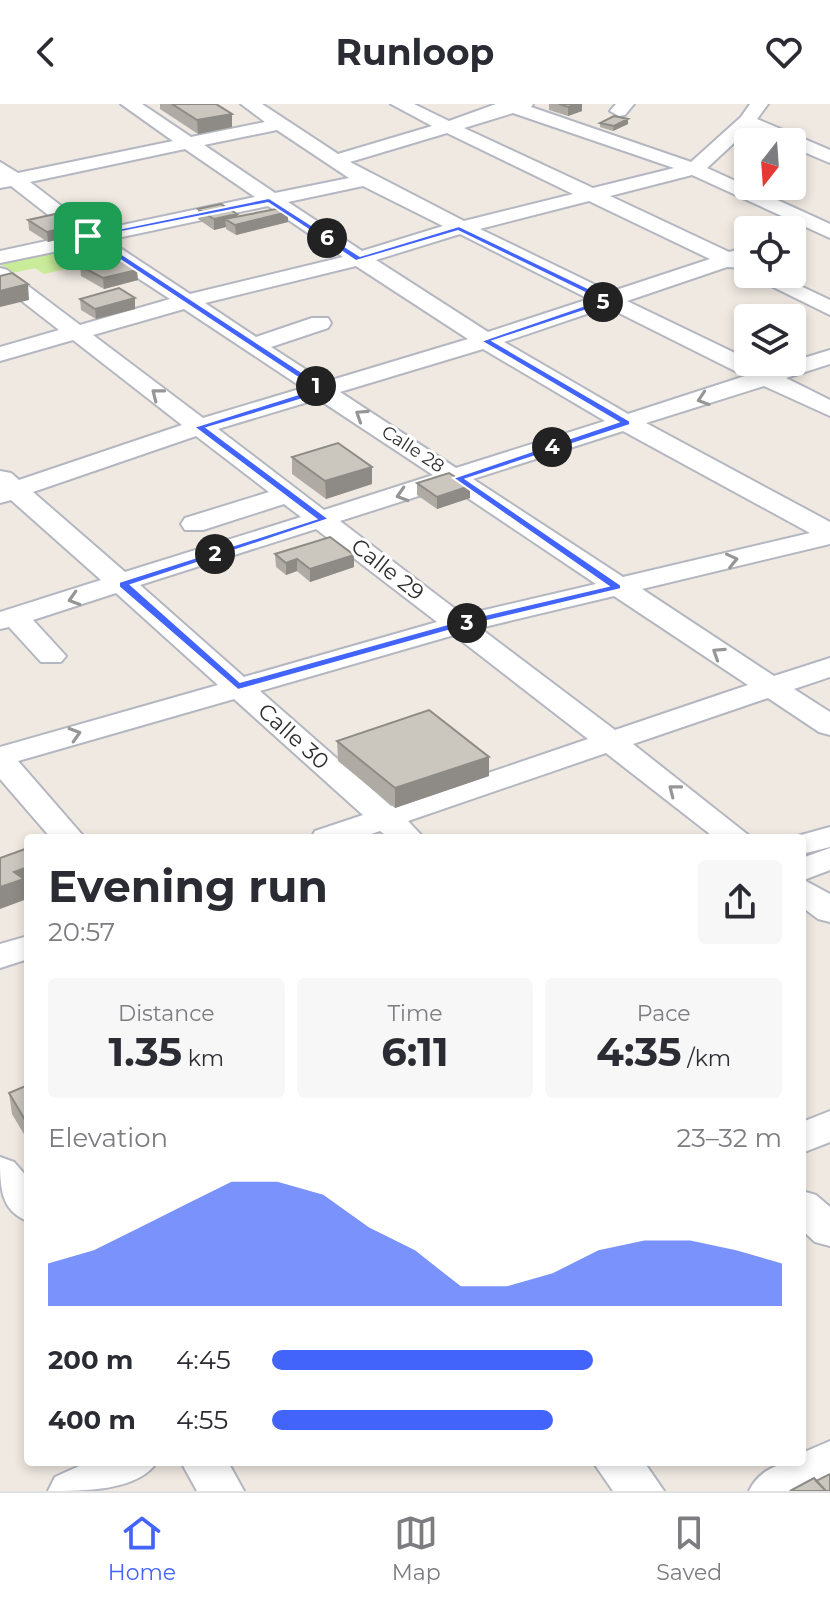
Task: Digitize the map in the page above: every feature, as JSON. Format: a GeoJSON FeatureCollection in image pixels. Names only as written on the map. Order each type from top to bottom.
{"type":"FeatureCollection","features":[{"type":"Feature","properties":{"kind":"street"},"geometry":{"type":"LineString","coordinates":[[130,104],[269,201],[485,341],[830,535]]}},
{"type":"Feature","properties":{"kind":"street"},"geometry":{"type":"LineString","coordinates":[[400,104],[590,195],[734,255]]}},
{"type":"Feature","properties":{"kind":"street"},"geometry":{"type":"LineString","coordinates":[[337,160],[515,105],[694,169],[829,231]]}},
{"type":"Feature","properties":{"kind":"street"},"geometry":{"type":"LineString","coordinates":[[253,107],[279,114],[365,180],[830,409]]}},
{"type":"Feature","properties":{"kind":"street"},"geometry":{"type":"LineString","coordinates":[[0,354],[188,301],[359,259],[459,228],[694,169],[752,109],[830,157]]}},
{"type":"Feature","properties":{"kind":"street"},"geometry":{"type":"LineString","coordinates":[[5,176],[190,144],[279,114]]}},
{"type":"Feature","properties":{"kind":"street","name":"Calle 28"},"geometry":{"type":"LineString","coordinates":[[5,176],[88,236],[830,726]]}},
{"type":"Feature","properties":{"kind":"street"},"geometry":{"type":"LineString","coordinates":[[0,257],[365,180]]}},
{"type":"Feature","properties":{"kind":"street"},"geometry":{"type":"LineString","coordinates":[[806,237],[829,231]]}},
{"type":"Feature","properties":{"kind":"street"},"geometry":{"type":"LineString","coordinates":[[5,487],[485,341],[734,257]]}},
{"type":"Feature","properties":{"kind":"street","name":"Calle 29"},"geometry":{"type":"LineString","coordinates":[[0,274],[324,519],[731,834]]}},
{"type":"Feature","properties":{"kind":"street"},"geometry":{"type":"LineString","coordinates":[[788,288],[830,308]]}},
{"type":"Feature","properties":{"kind":"street"},"geometry":{"type":"LineString","coordinates":[[255,345],[320,323]]}},
{"type":"Feature","properties":{"kind":"street"},"geometry":{"type":"LineString","coordinates":[[7,619],[458,478],[830,357]]}},
{"type":"Feature","properties":{"kind":"street","name":"Calle 30"},"geometry":{"type":"LineString","coordinates":[[5,487],[123,584],[404,834]]}},
{"type":"Feature","properties":{"kind":"street"},"geometry":{"type":"LineString","coordinates":[[194,524],[289,494]]}},
{"type":"Feature","properties":{"kind":"street"},"geometry":{"type":"LineString","coordinates":[[66,834],[0,758],[238,686],[459,625],[830,535]]}},
{"type":"Feature","properties":{"kind":"street"},"geometry":{"type":"LineString","coordinates":[[7,619],[51,656]]}},
{"type":"Feature","properties":{"kind":"street"},"geometry":{"type":"LineString","coordinates":[[338,834],[830,667]]}},
{"type":"Feature","properties":{"kind":"street"},"geometry":{"type":"LineString","coordinates":[[806,843],[830,837]]}},
{"type":"Feature","properties":{"kind":"street"},"geometry":{"type":"LineString","coordinates":[[806,868],[830,858]]}},
{"type":"Feature","properties":{"kind":"street"},"geometry":{"type":"LineString","coordinates":[[806,893],[830,911]]}},
{"type":"Feature","properties":{"kind":"street"},"geometry":{"type":"LineString","coordinates":[[0,957],[24,948]]}},
{"type":"Feature","properties":{"kind":"street"},"geometry":{"type":"LineString","coordinates":[[806,1137],[830,1125]]}},
{"type":"Feature","properties":{"kind":"street"},"geometry":{"type":"LineString","coordinates":[[0,1172],[24,1200]]}},
{"type":"Feature","properties":{"kind":"street"},"geometry":{"type":"LineString","coordinates":[[0,1217],[24,1207]]}},
{"type":"Feature","properties":{"kind":"street"},"geometry":{"type":"LineString","coordinates":[[806,1210],[830,1231]]}},
{"type":"Feature","properties":{"kind":"street"},"geometry":{"type":"LineString","coordinates":[[772,1491],[830,1460]]}},
{"type":"Feature","properties":{"kind":"street"},"geometry":{"type":"LineString","coordinates":[[71,1491],[125,1466]]}},
{"type":"Feature","properties":{"kind":"street"},"geometry":{"type":"LineString","coordinates":[[206,1466],[221,1491]]}},
{"type":"Feature","properties":{"kind":"street"},"geometry":{"type":"LineString","coordinates":[[619,1466],[641,1491]]}},
{"type":"Feature","properties":{"kind":"green space"},"geometry":{"type":"Polygon","coordinates":[[[57,247],[83,265],[44,274],[35,268],[13,273],[0,264],[0,260],[57,247]]]}},
{"type":"Feature","properties":{"kind":"building"},"geometry":{"type":"Polygon","coordinates":[[[172,104],[216,104],[232,114],[197,120],[172,104]]]}},
{"type":"Feature","properties":{"kind":"building"},"geometry":{"type":"Polygon","coordinates":[[[614,116],[628,119],[614,126],[600,123],[614,116]]]}},
{"type":"Feature","properties":{"kind":"building"},"geometry":{"type":"Polygon","coordinates":[[[221,204],[237,214],[214,219],[198,209],[221,204]]]}},
{"type":"Feature","properties":{"kind":"building"},"geometry":{"type":"Polygon","coordinates":[[[281,208],[288,212],[235,225],[225,219],[281,208]]]}},
{"type":"Feature","properties":{"kind":"building"},"geometry":{"type":"Polygon","coordinates":[[[64,212],[83,223],[47,232],[28,220],[64,212]]]}},
{"type":"Feature","properties":{"kind":"building"},"geometry":{"type":"Polygon","coordinates":[[[83,239],[95,247],[75,252],[63,244],[83,239]]]}},
{"type":"Feature","properties":{"kind":"building"},"geometry":{"type":"Polygon","coordinates":[[[97,249],[102,252],[80,257],[77,254],[97,249]]]}},
{"type":"Feature","properties":{"kind":"building"},"geometry":{"type":"Polygon","coordinates":[[[117,256],[137,270],[103,278],[80,266],[117,256]]]}},
{"type":"Feature","properties":{"kind":"building"},"geometry":{"type":"Polygon","coordinates":[[[12,273],[28,284],[0,291],[0,276],[12,273]]]}},
{"type":"Feature","properties":{"kind":"building"},"geometry":{"type":"Polygon","coordinates":[[[119,288],[135,298],[95,309],[80,299],[119,288]]]}},
{"type":"Feature","properties":{"kind":"building"},"geometry":{"type":"Polygon","coordinates":[[[338,443],[372,467],[325,481],[292,457],[338,443]]]}},
{"type":"Feature","properties":{"kind":"building"},"geometry":{"type":"Polygon","coordinates":[[[449,473],[470,486],[437,497],[417,483],[449,473]]]}},
{"type":"Feature","properties":{"kind":"building"},"geometry":{"type":"Polygon","coordinates":[[[330,537],[354,555],[310,569],[297,559],[286,563],[275,554],[330,537]]]}},
{"type":"Feature","properties":{"kind":"building"},"geometry":{"type":"Polygon","coordinates":[[[429,710],[489,757],[395,788],[337,741],[429,710]]]}},
{"type":"Feature","properties":{"kind":"building"},"geometry":{"type":"Polygon","coordinates":[[[24,849],[24,868],[14,872],[24,879],[0,887],[0,858],[24,849]]]}},
{"type":"Feature","properties":{"kind":"building"},"geometry":{"type":"Polygon","coordinates":[[[24,1087],[24,1118],[9,1093],[24,1087]]]}},
{"type":"Feature","properties":{"kind":"building"},"geometry":{"type":"Polygon","coordinates":[[[830,1474],[830,1491],[826,1491],[816,1481],[830,1474]]]}},
{"type":"Feature","properties":{"kind":"building"},"geometry":{"type":"Polygon","coordinates":[[[814,1478],[826,1491],[790,1491],[814,1478]]]}},
{"type":"Feature","properties":{"kind":"route"},"geometry":{"type":"LineString","coordinates":[[269,201],[359,259],[459,228],[608,301],[485,341],[626,423],[458,478],[617,587],[459,625],[238,686],[123,584],[324,519],[199,427],[322,390],[88,236],[269,201]]}}]}
